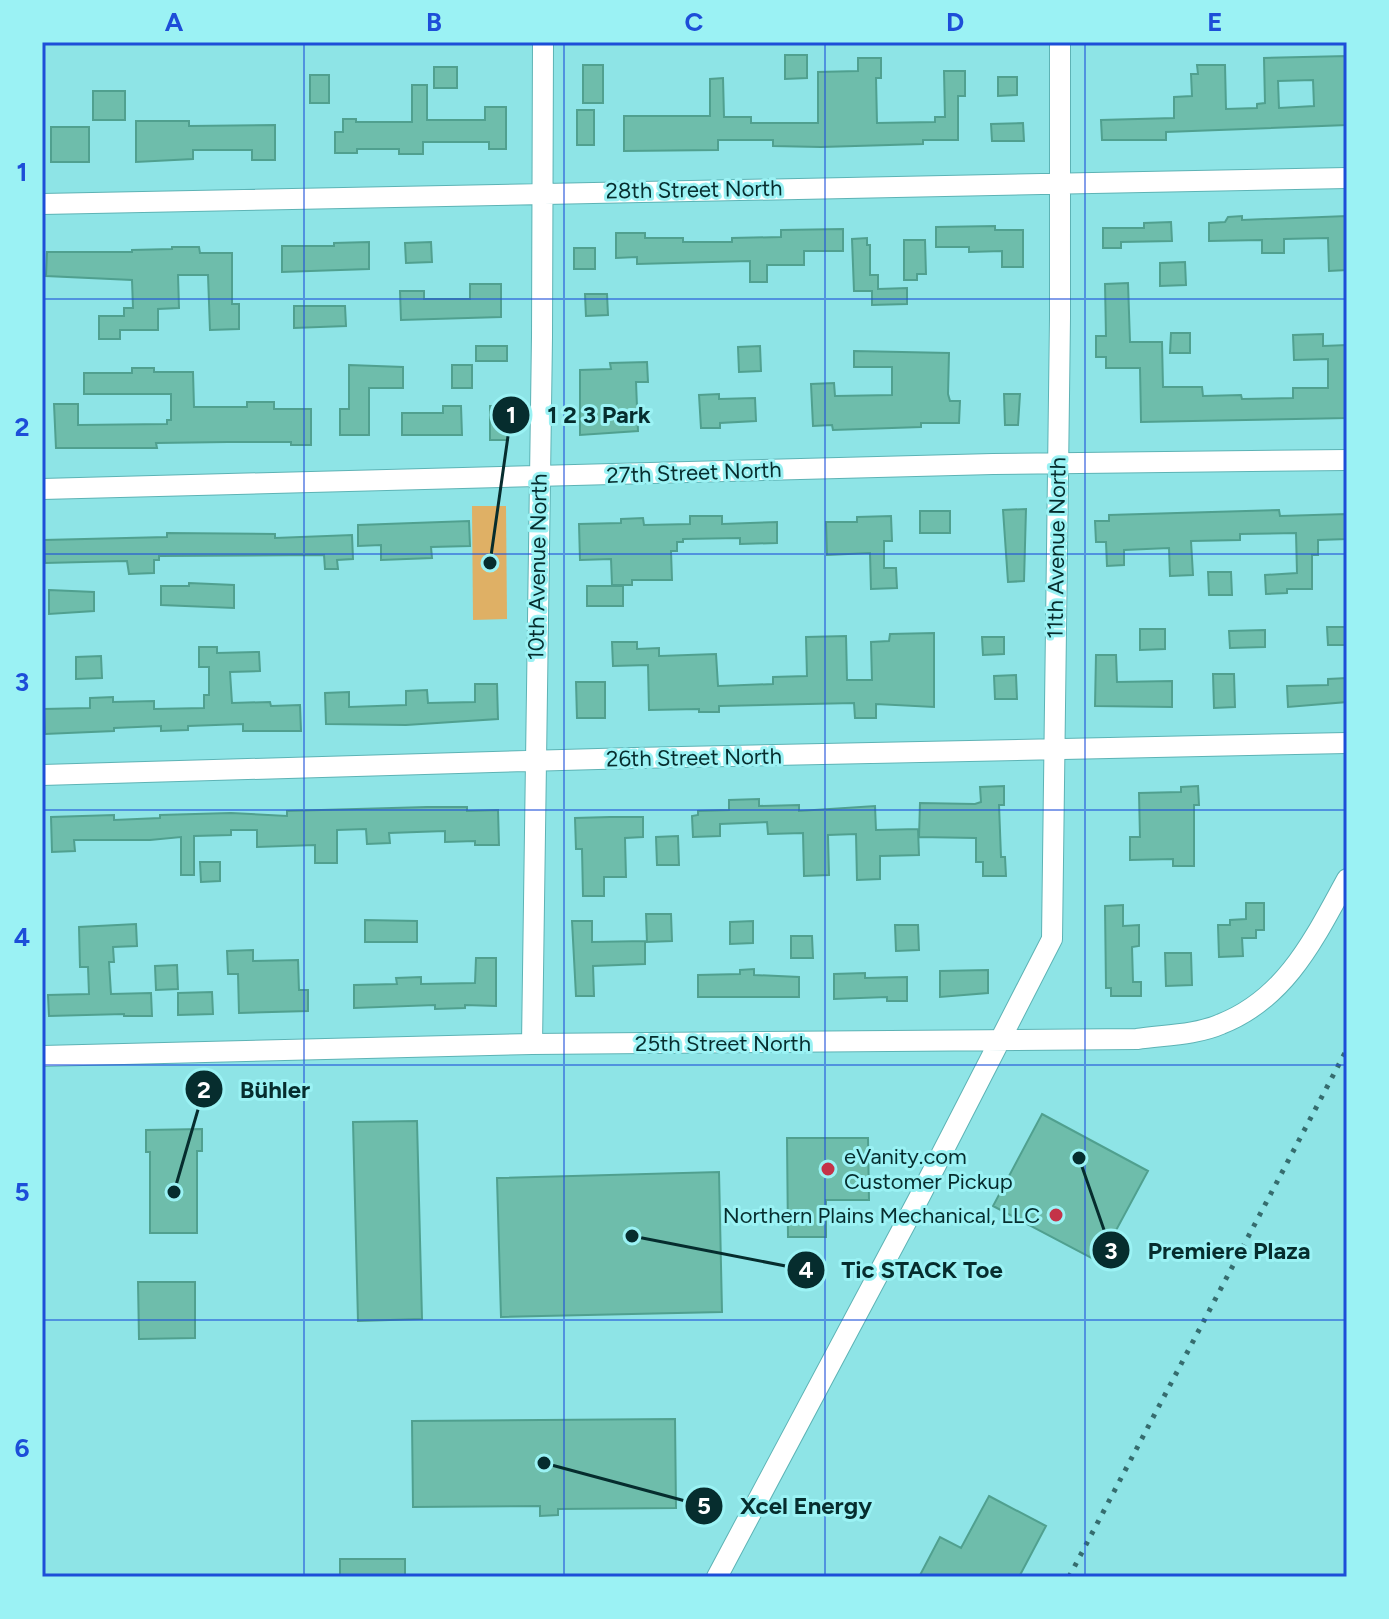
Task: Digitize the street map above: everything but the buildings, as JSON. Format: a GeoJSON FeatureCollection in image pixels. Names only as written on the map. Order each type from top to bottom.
{"type":"FeatureCollection","features":[{"type":"Feature","properties":{"kind":"street","name":"10th Avenue North"},"geometry":{"type":"LineString","coordinates":[[532,1044],[543,42]]}},
{"type":"Feature","properties":{"kind":"street","name":"11th Avenue North"},"geometry":{"type":"LineString","coordinates":[[717,1577],[1052,939],[1060,318],[1060,42]]}},
{"type":"Feature","properties":{"kind":"street","name":"28th Street North"},"geometry":{"type":"LineString","coordinates":[[42,204],[1347,178]]}},
{"type":"Feature","properties":{"kind":"street","name":"27th Street North"},"geometry":{"type":"LineString","coordinates":[[42,489],[1057,464],[1347,460]]}},
{"type":"Feature","properties":{"kind":"street","name":"26th Street North"},"geometry":{"type":"LineString","coordinates":[[42,775],[1347,743]]}},
{"type":"Feature","properties":{"kind":"street","name":"25th Street North"},"geometry":{"type":"LineString","coordinates":[[42,1056],[532,1044],[1137,1039],[1219,1026],[1244,1014],[1289,976],[1306,954],[1343,886]]}},
{"type":"Feature","properties":{"kind":"shaded area"},"geometry":{"type":"Polygon","coordinates":[[[472,506],[506,506],[507,619],[473,620],[472,506]]]}},
{"type":"Feature","properties":{"kind":"railway"},"geometry":{"type":"LineString","coordinates":[[1069,1577],[1347,1049]]}},
{"type":"Feature","properties":{"kind":"place","name":"1 2 3 Park"},"geometry":{"type":"Point","coordinates":[490,563]}},
{"type":"Feature","properties":{"kind":"place","name":"Premiere Plaza"},"geometry":{"type":"Point","coordinates":[1079,1158]}},
{"type":"Feature","properties":{"kind":"place","name":"eVanity.com Customer Pickup"},"geometry":{"type":"Point","coordinates":[828,1169]}},
{"type":"Feature","properties":{"kind":"place","name":"Bühler"},"geometry":{"type":"Point","coordinates":[174,1192]}},
{"type":"Feature","properties":{"kind":"place","name":"Northern Plains Mechanical, LLC"},"geometry":{"type":"Point","coordinates":[1056,1215]}},
{"type":"Feature","properties":{"kind":"place","name":"Tic STACK Toe"},"geometry":{"type":"Point","coordinates":[632,1236]}},
{"type":"Feature","properties":{"kind":"place","name":"Xcel Energy"},"geometry":{"type":"Point","coordinates":[544,1463]}}]}
